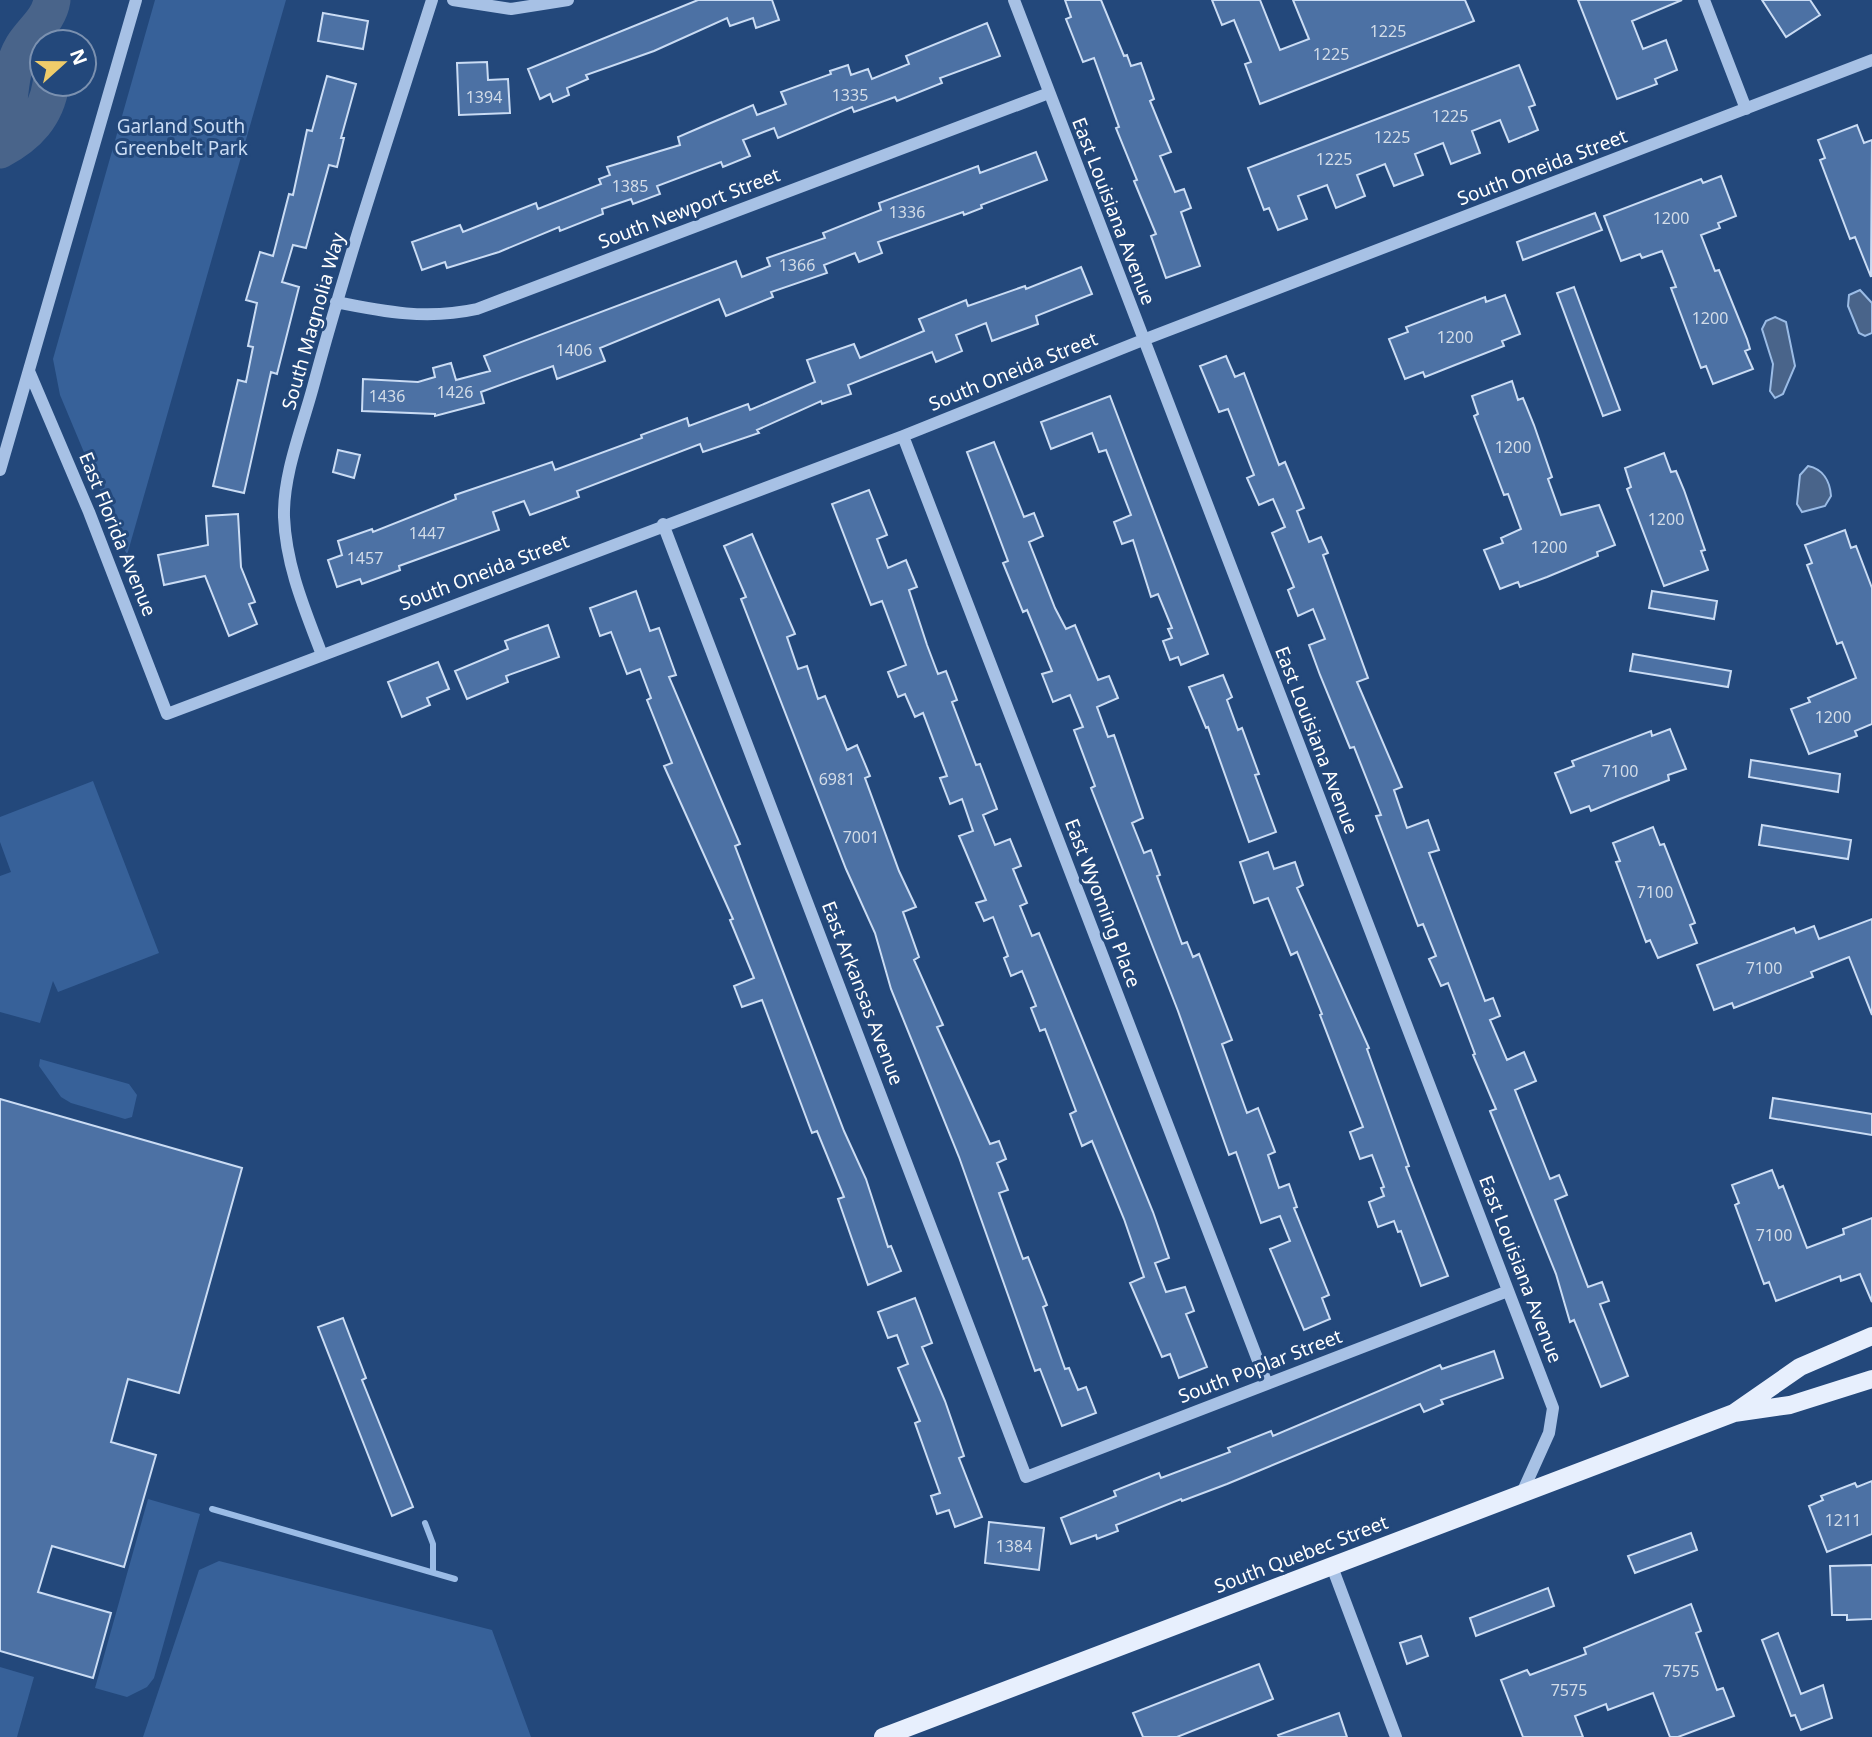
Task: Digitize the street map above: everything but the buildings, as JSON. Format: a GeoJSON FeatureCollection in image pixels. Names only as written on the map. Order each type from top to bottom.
{"type":"FeatureCollection","features":[{"type":"Feature","properties":{"kind":"main road","name":"South Quebec Street"},"geometry":{"type":"LineString","coordinates":[[1734,1413],[1800,1367],[1872,1336]]}},
{"type":"Feature","properties":{"kind":"main road","name":"South Quebec Street"},"geometry":{"type":"LineString","coordinates":[[883,1737],[1331,1564],[1734,1413],[1810,1400],[1872,1379]]}},
{"type":"Feature","properties":{"kind":"street"},"geometry":{"type":"LineString","coordinates":[[0,470],[136,0]]}},
{"type":"Feature","properties":{"kind":"street","name":"South Magnolia Way"},"geometry":{"type":"LineString","coordinates":[[322,655],[297,589],[285,542],[284,513],[288,481],[336,302],[432,0]]}},
{"type":"Feature","properties":{"kind":"street"},"geometry":{"type":"LineString","coordinates":[[453,0],[511,9],[568,0]]}},
{"type":"Feature","properties":{"kind":"street","name":"East Louisiana Avenue"},"geometry":{"type":"LineString","coordinates":[[1014,0],[1553,1408],[1549,1433],[1522,1493]]}},
{"type":"Feature","properties":{"kind":"street"},"geometry":{"type":"LineString","coordinates":[[1704,0],[1746,109]]}},
{"type":"Feature","properties":{"kind":"street","name":"South Oneida Street"},"geometry":{"type":"LineString","coordinates":[[167,714],[663,524],[903,436],[1143,340],[1872,60]]}},
{"type":"Feature","properties":{"kind":"street","name":"South Newport Street"},"geometry":{"type":"LineString","coordinates":[[336,302],[398,315],[446,316],[477,309],[1049,93]]}},
{"type":"Feature","properties":{"kind":"street","name":"East Florida Avenue"},"geometry":{"type":"LineString","coordinates":[[29,371],[89,512],[167,714]]}},
{"type":"Feature","properties":{"kind":"street","name":"East Wyoming Place"},"geometry":{"type":"LineString","coordinates":[[903,436],[1267,1384]]}},
{"type":"Feature","properties":{"kind":"street","name":"East Arkansas Avenue"},"geometry":{"type":"LineString","coordinates":[[663,524],[1026,1476]]}},
{"type":"Feature","properties":{"kind":"street","name":"South Poplar Street"},"geometry":{"type":"LineString","coordinates":[[1026,1476],[1508,1291]]}},
{"type":"Feature","properties":{"kind":"street"},"geometry":{"type":"LineString","coordinates":[[1331,1564],[1396,1737]]}},
{"type":"Feature","properties":{"kind":"green space","name":"Garland South Greenbelt Park"},"geometry":{"type":"Polygon","coordinates":[[[155,0],[286,0],[127,555],[60,395],[53,359],[155,0]]]}},
{"type":"Feature","properties":{"kind":"green space"},"geometry":{"type":"Polygon","coordinates":[[[93,781],[159,953],[58,992],[53,981],[40,1023],[0,1012],[0,876],[11,872],[0,842],[0,817],[93,781]]]}},
{"type":"Feature","properties":{"kind":"green space"},"geometry":{"type":"Polygon","coordinates":[[[40,1059],[129,1084],[137,1095],[132,1117],[125,1119],[71,1103],[61,1097],[39,1066],[40,1059]]]}},
{"type":"Feature","properties":{"kind":"green space"},"geometry":{"type":"Polygon","coordinates":[[[148,1499],[200,1514],[154,1678],[147,1687],[127,1697],[95,1688],[148,1499]]]}},
{"type":"Feature","properties":{"kind":"green space"},"geometry":{"type":"Polygon","coordinates":[[[219,1561],[492,1630],[531,1737],[143,1737],[199,1570],[219,1561]]]}},
{"type":"Feature","properties":{"kind":"green space"},"geometry":{"type":"Polygon","coordinates":[[[0,1667],[34,1677],[17,1737],[0,1737],[0,1667]]]}},
{"type":"Feature","properties":{"kind":"shaded area"},"geometry":{"type":"Polygon","coordinates":[[[1860,290],[1872,303],[1872,333],[1865,336],[1859,333],[1848,306],[1849,295],[1860,290]]]}},
{"type":"Feature","properties":{"kind":"shaded area"},"geometry":{"type":"Polygon","coordinates":[[[1775,317],[1786,322],[1795,366],[1783,394],[1775,398],[1770,391],[1773,364],[1762,329],[1766,321],[1775,317]]]}},
{"type":"Feature","properties":{"kind":"shaded area"},"geometry":{"type":"Polygon","coordinates":[[[1808,466],[1825,476],[1831,496],[1825,506],[1802,512],[1797,504],[1800,475],[1808,466]]]}},
{"type":"Feature","properties":{"kind":"waterway"},"geometry":{"type":"LineString","coordinates":[[0,144],[7,120],[11,82],[17,58],[48,13],[52,0]]}},
{"type":"Feature","properties":{"kind":"waterway"},"geometry":{"type":"LineString","coordinates":[[0,150],[27,131],[40,115],[48,98]]}},
{"type":"Feature","properties":{"kind":"waterway"},"geometry":{"type":"LineString","coordinates":[[212,1509],[455,1579]]}},
{"type":"Feature","properties":{"kind":"waterway"},"geometry":{"type":"LineString","coordinates":[[425,1523],[433,1544],[433,1572]]}}]}
